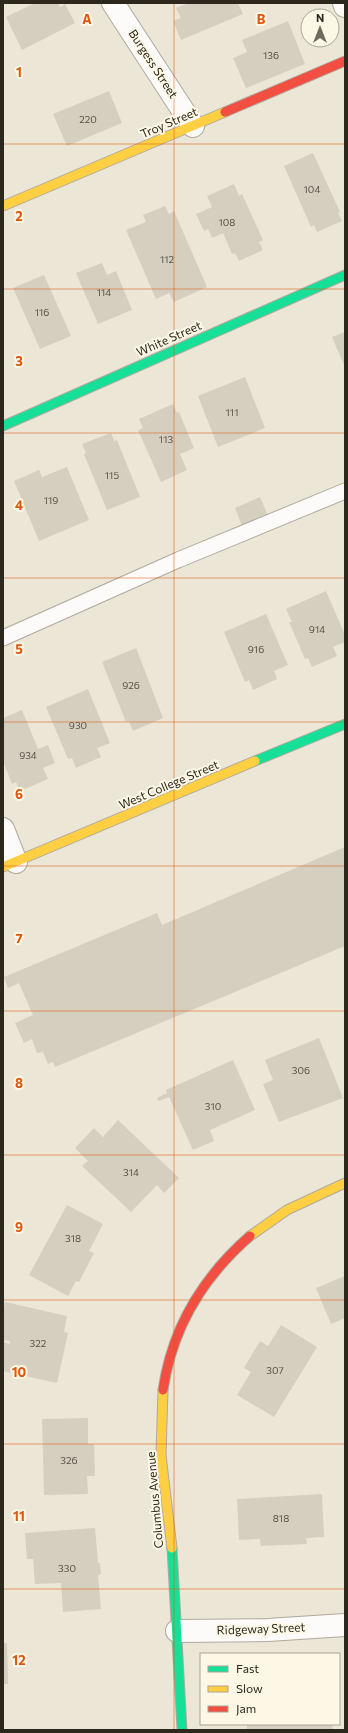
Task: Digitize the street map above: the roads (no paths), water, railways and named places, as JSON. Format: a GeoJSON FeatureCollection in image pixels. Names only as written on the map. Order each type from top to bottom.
{"type":"FeatureCollection","features":[{"type":"Feature","properties":{"kind":"street","name":"Burgess Street"},"geometry":{"type":"LineString","coordinates":[[113,3],[193,126]]}},
{"type":"Feature","properties":{"kind":"street","name":"Troy Street"},"geometry":{"type":"LineString","coordinates":[[3,206],[345,61]]}},
{"type":"Feature","properties":{"kind":"street","name":"White Street"},"geometry":{"type":"LineString","coordinates":[[3,426],[345,275]]}},
{"type":"Feature","properties":{"kind":"street","name":"West College Street"},"geometry":{"type":"LineString","coordinates":[[9,864],[345,724]]}},
{"type":"Feature","properties":{"kind":"street"},"geometry":{"type":"LineString","coordinates":[[3,829],[9,864]]}},
{"type":"Feature","properties":{"kind":"street","name":"Columbus Avenue"},"geometry":{"type":"LineString","coordinates":[[182,1730],[170,1524],[161,1456],[164,1387],[170,1354],[182,1322],[198,1292],[218,1265],[237,1246],[270,1221],[300,1203],[345,1183]]}},
{"type":"Feature","properties":{"kind":"street","name":"Ridgeway Street"},"geometry":{"type":"LineString","coordinates":[[177,1631],[268,1630],[345,1625]]}},
{"type":"Feature","properties":{"kind":"lane"},"geometry":{"type":"LineString","coordinates":[[3,638],[178,560],[345,491]]}}]}
